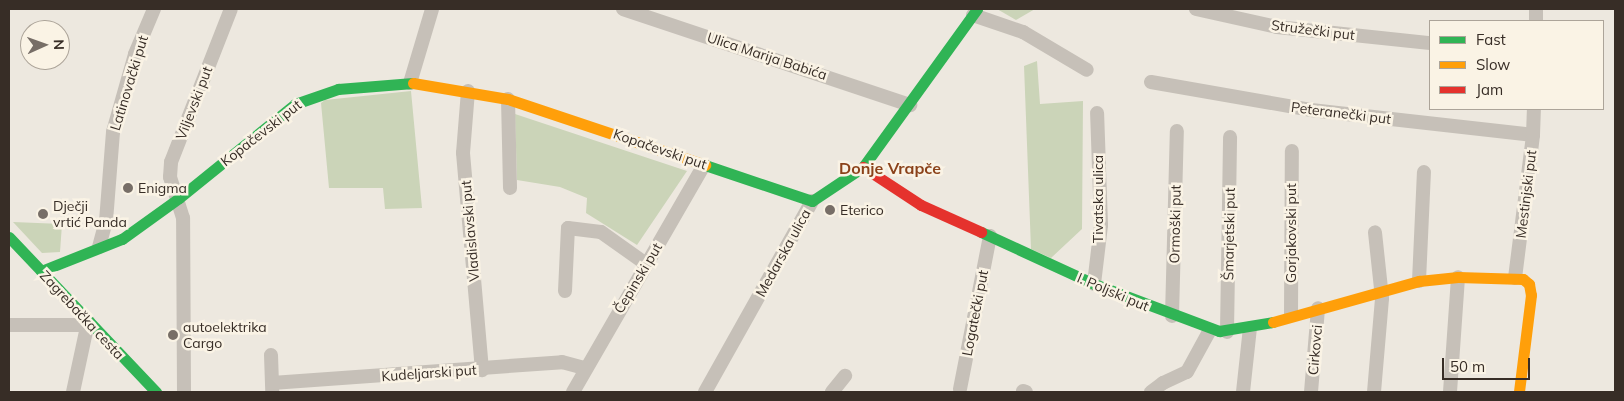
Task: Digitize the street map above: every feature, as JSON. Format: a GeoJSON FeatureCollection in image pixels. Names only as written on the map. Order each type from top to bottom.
{"type":"FeatureCollection","features":[{"type":"Feature","properties":{"kind":"street","name":"Latinovački put"},"geometry":{"type":"LineString","coordinates":[[99,247],[106,221],[114,132],[135,54],[154,9]]}},
{"type":"Feature","properties":{"kind":"street","name":"Viljevski put"},"geometry":{"type":"LineString","coordinates":[[179,198],[170,177],[171,162],[231,9]]}},
{"type":"Feature","properties":{"kind":"street"},"geometry":{"type":"LineString","coordinates":[[410,83],[432,9]]}},
{"type":"Feature","properties":{"kind":"street","name":"Ulica Marija Babića"},"geometry":{"type":"LineString","coordinates":[[623,9],[910,105]]}},
{"type":"Feature","properties":{"kind":"street","name":"Stružečki put"},"geometry":{"type":"LineString","coordinates":[[1196,9],[1277,27],[1429,43]]}},
{"type":"Feature","properties":{"kind":"street","name":"Medarska ulica"},"geometry":{"type":"LineString","coordinates":[[705,392],[812,201],[863,167],[910,105],[975,12],[1023,32],[1088,70]]}},
{"type":"Feature","properties":{"kind":"street","name":"Peteranečki put"},"geometry":{"type":"LineString","coordinates":[[1151,82],[1311,110],[1533,136]]}},
{"type":"Feature","properties":{"kind":"street","name":"Kopačevski put"},"geometry":{"type":"LineString","coordinates":[[41,271],[122,239],[179,198],[296,104],[338,90],[410,83],[508,99],[812,201]]}},
{"type":"Feature","properties":{"kind":"street","name":"Vladislavski put"},"geometry":{"type":"LineString","coordinates":[[468,91],[463,152],[482,370]]}},
{"type":"Feature","properties":{"kind":"street"},"geometry":{"type":"LineString","coordinates":[[508,99],[510,188]]}},
{"type":"Feature","properties":{"kind":"street","name":"Mestinjski put"},"geometry":{"type":"LineString","coordinates":[[1515,278],[1533,136],[1534,110]]}},
{"type":"Feature","properties":{"kind":"street","name":"Tivatska ulica"},"geometry":{"type":"LineString","coordinates":[[1094,284],[1100,225],[1097,113]]}},
{"type":"Feature","properties":{"kind":"street","name":"Ormoški put"},"geometry":{"type":"LineString","coordinates":[[1172,316],[1177,131]]}},
{"type":"Feature","properties":{"kind":"street","name":"Šmarjetski put"},"geometry":{"type":"LineString","coordinates":[[1227,332],[1230,137]]}},
{"type":"Feature","properties":{"kind":"street","name":"Gorjakovski put"},"geometry":{"type":"LineString","coordinates":[[1291,315],[1292,151]]}},
{"type":"Feature","properties":{"kind":"street","name":"Čepinski put"},"geometry":{"type":"LineString","coordinates":[[573,392],[584,368],[704,165]]}},
{"type":"Feature","properties":{"kind":"street","name":"I. Poljski put"},"geometry":{"type":"LineString","coordinates":[[863,167],[921,204],[1094,284],[1210,330],[1227,332],[1250,328],[1291,315],[1419,281],[1458,278],[1515,278]]}},
{"type":"Feature","properties":{"kind":"street"},"geometry":{"type":"LineString","coordinates":[[1419,281],[1424,172]]}},
{"type":"Feature","properties":{"kind":"street"},"geometry":{"type":"LineString","coordinates":[[179,198],[183,218],[184,392]]}},
{"type":"Feature","properties":{"kind":"street"},"geometry":{"type":"LineString","coordinates":[[565,291],[568,228],[601,232],[646,264]]}},
{"type":"Feature","properties":{"kind":"street"},"geometry":{"type":"LineString","coordinates":[[1374,392],[1381,291],[1376,232]]}},
{"type":"Feature","properties":{"kind":"street","name":"Logatečki put"},"geometry":{"type":"LineString","coordinates":[[960,389],[990,236]]}},
{"type":"Feature","properties":{"kind":"street","name":"Zagrebačka cesta"},"geometry":{"type":"LineString","coordinates":[[9,237],[15,253],[41,271],[156,392]]}},
{"type":"Feature","properties":{"kind":"street"},"geometry":{"type":"LineString","coordinates":[[1450,392],[1458,278]]}},
{"type":"Feature","properties":{"kind":"street"},"geometry":{"type":"LineString","coordinates":[[1515,278],[1527,280],[1531,288],[1519,392]]}},
{"type":"Feature","properties":{"kind":"street","name":"Cirkovci"},"geometry":{"type":"LineString","coordinates":[[1311,392],[1318,308]]}},
{"type":"Feature","properties":{"kind":"street"},"geometry":{"type":"LineString","coordinates":[[9,324],[78,325],[88,322],[73,392]]}},
{"type":"Feature","properties":{"kind":"street"},"geometry":{"type":"LineString","coordinates":[[1243,392],[1250,328]]}},
{"type":"Feature","properties":{"kind":"street"},"geometry":{"type":"LineString","coordinates":[[1151,392],[1163,383],[1187,372],[1210,330]]}},
{"type":"Feature","properties":{"kind":"street"},"geometry":{"type":"LineString","coordinates":[[271,355],[272,388]]}},
{"type":"Feature","properties":{"kind":"street","name":"Kudeljarski put"},"geometry":{"type":"LineString","coordinates":[[272,388],[562,362],[584,368]]}},
{"type":"Feature","properties":{"kind":"street"},"geometry":{"type":"LineString","coordinates":[[832,392],[845,376]]}},
{"type":"Feature","properties":{"kind":"green space"},"geometry":{"type":"Polygon","coordinates":[[[997,9],[1035,9],[1016,20],[997,9]]]}},
{"type":"Feature","properties":{"kind":"green space"},"geometry":{"type":"Polygon","coordinates":[[[1037,61],[1040,104],[1083,101],[1082,229],[1051,258],[1031,249],[1024,66],[1037,61]]]}},
{"type":"Feature","properties":{"kind":"green space"},"geometry":{"type":"Polygon","coordinates":[[[411,91],[422,208],[385,209],[383,188],[329,188],[321,103],[325,100],[411,91]]]}},
{"type":"Feature","properties":{"kind":"green space"},"geometry":{"type":"Polygon","coordinates":[[[515,114],[687,171],[637,245],[586,213],[587,198],[560,187],[517,180],[515,114]]]}},
{"type":"Feature","properties":{"kind":"green space"},"geometry":{"type":"Polygon","coordinates":[[[13,222],[62,224],[60,252],[42,253],[13,222]]]}},
{"type":"Feature","properties":{"kind":"traffic: fast"},"geometry":{"type":"LineString","coordinates":[[705,165],[812,201],[863,167],[977,9]]}},
{"type":"Feature","properties":{"kind":"traffic: fast"},"geometry":{"type":"LineString","coordinates":[[41,271],[122,239],[179,198],[295,104],[338,89],[413,83]]}},
{"type":"Feature","properties":{"kind":"traffic: fast"},"geometry":{"type":"LineString","coordinates":[[981,232],[1094,284],[1219,331],[1273,322]]}},
{"type":"Feature","properties":{"kind":"traffic: fast"},"geometry":{"type":"LineString","coordinates":[[9,237],[156,392]]}},
{"type":"Feature","properties":{"kind":"traffic: slow"},"geometry":{"type":"LineString","coordinates":[[413,83],[508,99],[705,165]]}},
{"type":"Feature","properties":{"kind":"traffic: slow"},"geometry":{"type":"LineString","coordinates":[[1273,322],[1419,281],[1458,277],[1523,279],[1529,284],[1531,295],[1519,392]]}},
{"type":"Feature","properties":{"kind":"traffic: jam"},"geometry":{"type":"LineString","coordinates":[[863,167],[921,205],[981,232]]}},
{"type":"Feature","properties":{"kind":"place","name":"Enigma"},"geometry":{"type":"Point","coordinates":[128,188]}},
{"type":"Feature","properties":{"kind":"place","name":"Eterico"},"geometry":{"type":"Point","coordinates":[830,210]}},
{"type":"Feature","properties":{"kind":"place","name":"Dječji vrtić Panda"},"geometry":{"type":"Point","coordinates":[43,214]}},
{"type":"Feature","properties":{"kind":"place","name":"autoelektrika Cargo"},"geometry":{"type":"Point","coordinates":[173,335]}},
{"type":"Feature","properties":{"kind":"district","name":"Donje Vrapče"},"geometry":{"type":"Point","coordinates":[890,168]}}]}
